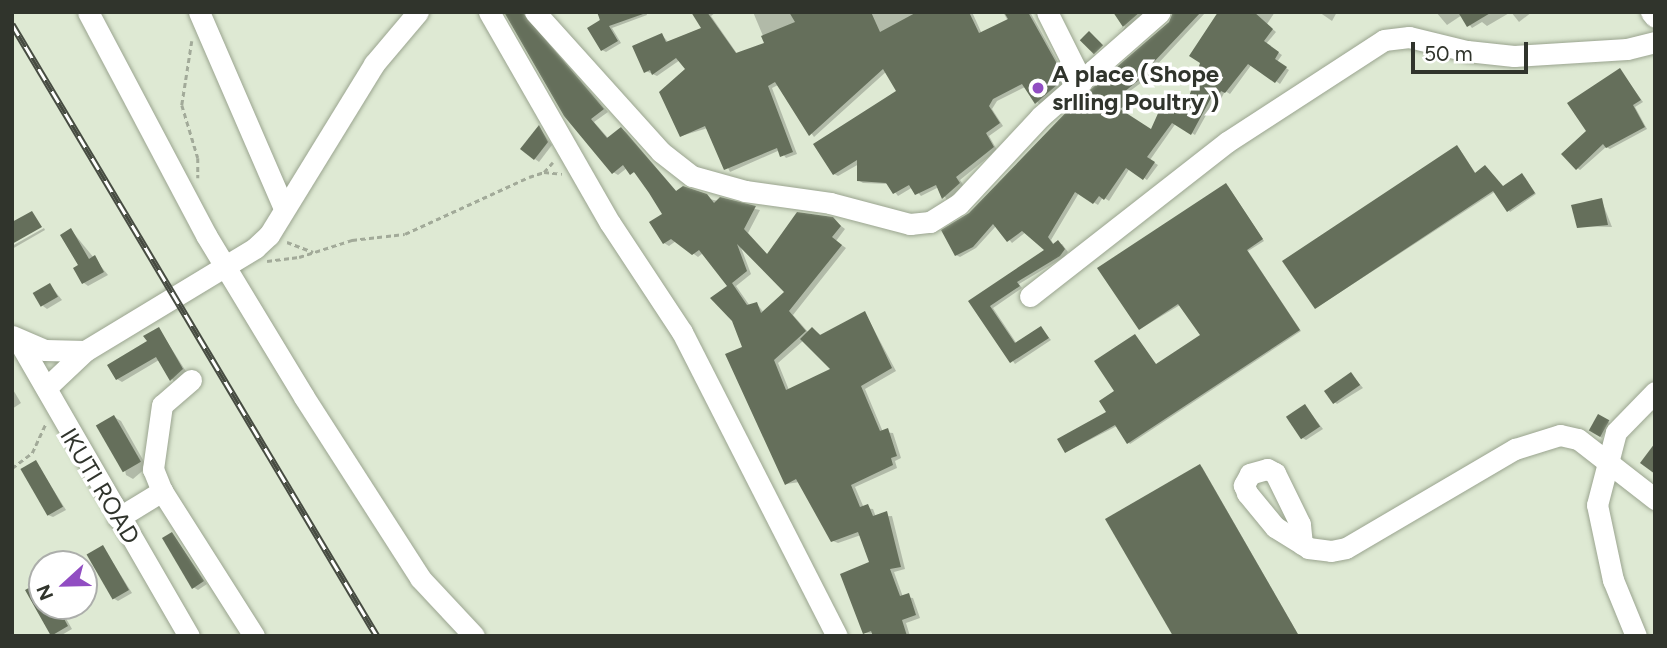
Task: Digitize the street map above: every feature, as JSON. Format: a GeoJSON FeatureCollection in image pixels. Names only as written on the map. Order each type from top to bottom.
{"type":"FeatureCollection","features":[{"type":"Feature","properties":{"kind":"street"},"geometry":{"type":"LineString","coordinates":[[88,12],[225,269],[420,578],[474,636]]}},
{"type":"Feature","properties":{"kind":"street"},"geometry":{"type":"LineString","coordinates":[[50,398],[85,351],[225,269],[269,236],[374,64],[418,12]]}},
{"type":"Feature","properties":{"kind":"street"},"geometry":{"type":"LineString","coordinates":[[489,12],[593,189],[682,332],[837,636]]}},
{"type":"Feature","properties":{"kind":"street"},"geometry":{"type":"LineString","coordinates":[[535,12],[661,152],[692,176],[910,224],[930,222],[959,204],[1041,117],[1160,12]]}},
{"type":"Feature","properties":{"kind":"street"},"geometry":{"type":"LineString","coordinates":[[1047,12],[1082,82]]}},
{"type":"Feature","properties":{"kind":"street"},"geometry":{"type":"LineString","coordinates":[[1651,12],[1655,17]]}},
{"type":"Feature","properties":{"kind":"street"},"geometry":{"type":"LineString","coordinates":[[201,17],[284,208]]}},
{"type":"Feature","properties":{"kind":"street"},"geometry":{"type":"LineString","coordinates":[[1030,296],[1227,142],[1384,40],[1409,37],[1467,51],[1514,56],[1627,49],[1655,42]]}},
{"type":"Feature","properties":{"kind":"street"},"geometry":{"type":"LineString","coordinates":[[15,338],[45,350],[85,351]]}},
{"type":"Feature","properties":{"kind":"street","name":"IKUTI ROAD"},"geometry":{"type":"LineString","coordinates":[[15,338],[189,636]]}},
{"type":"Feature","properties":{"kind":"street"},"geometry":{"type":"LineString","coordinates":[[191,380],[167,397],[160,414],[152,455],[162,491],[254,636]]}},
{"type":"Feature","properties":{"kind":"street"},"geometry":{"type":"LineString","coordinates":[[1636,636],[1601,537],[1597,505],[1606,458],[1622,424],[1655,392]]}},
{"type":"Feature","properties":{"kind":"street"},"geometry":{"type":"LineString","coordinates":[[1303,544],[1316,550],[1346,548],[1515,449],[1542,438],[1560,435],[1578,439],[1606,458],[1655,499]]}},
{"type":"Feature","properties":{"kind":"street"},"geometry":{"type":"LineString","coordinates":[[118,518],[162,491]]}},
{"type":"Feature","properties":{"kind":"path"},"geometry":{"type":"LineString","coordinates":[[189,201],[199,167],[184,116],[183,90],[192,43],[201,17]]}},
{"type":"Feature","properties":{"kind":"path"},"geometry":{"type":"LineString","coordinates":[[248,254],[270,262],[352,240],[405,234],[544,172],[561,174],[593,189]]}},
{"type":"Feature","properties":{"kind":"path"},"geometry":{"type":"LineString","coordinates":[[269,236],[313,252]]}},
{"type":"Feature","properties":{"kind":"path"},"geometry":{"type":"LineString","coordinates":[[12,468],[32,453],[50,398]]}},
{"type":"Feature","properties":{"kind":"building"},"geometry":{"type":"Polygon","coordinates":[[[504,12],[522,12],[604,109],[591,119],[607,138],[621,127],[676,191],[683,186],[707,194],[714,203],[720,197],[756,206],[744,229],[767,254],[797,212],[833,217],[841,226],[832,237],[842,245],[789,311],[806,331],[774,360],[786,390],[830,369],[800,339],[812,327],[820,335],[865,311],[892,368],[861,386],[880,431],[888,428],[897,456],[891,458],[893,465],[851,485],[860,507],[868,504],[873,516],[887,511],[901,567],[890,569],[900,596],[909,593],[916,615],[902,620],[907,636],[873,636],[871,631],[863,634],[840,574],[869,562],[858,532],[831,542],[796,479],[785,485],[725,354],[742,347],[732,321],[710,298],[727,286],[699,250],[692,255],[671,239],[663,244],[649,222],[662,214],[634,172],[630,175],[623,165],[612,174],[564,116],[504,12]],[[737,244],[747,271],[732,283],[747,305],[757,302],[761,313],[784,292],[737,244]]]}},
{"type":"Feature","properties":{"kind":"building"},"geometry":{"type":"Polygon","coordinates":[[[597,12],[643,14],[609,26],[618,41],[601,51],[587,28],[600,20],[597,12]]]}},
{"type":"Feature","properties":{"kind":"building"},"geometry":{"type":"Polygon","coordinates":[[[691,12],[707,12],[736,53],[764,43],[761,36],[795,22],[789,12],[871,12],[880,32],[917,12],[969,12],[979,33],[1008,19],[1004,12],[1028,12],[1065,78],[1035,104],[1022,84],[993,99],[989,106],[1000,123],[986,133],[994,147],[956,177],[960,183],[942,199],[936,185],[915,195],[909,185],[893,194],[886,183],[857,181],[857,160],[833,175],[813,144],[896,91],[883,69],[809,136],[775,82],[768,86],[793,152],[780,157],[777,148],[724,170],[705,126],[680,137],[659,92],[685,69],[676,58],[652,75],[650,70],[644,73],[632,46],[662,33],[666,42],[701,28],[691,12]]]}},
{"type":"Feature","properties":{"kind":"building"},"geometry":{"type":"Polygon","coordinates":[[[1113,12],[1140,12],[1123,27],[1113,12]]]}},
{"type":"Feature","properties":{"kind":"building"},"geometry":{"type":"Polygon","coordinates":[[[1173,12],[1201,12],[1151,65],[1154,68],[1124,92],[1131,101],[1120,109],[1151,129],[1168,91],[1188,100],[1200,63],[1189,56],[1218,12],[1254,12],[1273,29],[1264,41],[1279,52],[1275,59],[1287,67],[1275,83],[1248,64],[1225,93],[1221,91],[1216,101],[1211,98],[1191,135],[1172,123],[1147,157],[1155,162],[1143,180],[1126,168],[1104,200],[1099,196],[1093,204],[1075,192],[1048,237],[1053,244],[1058,240],[1065,249],[1060,256],[1017,282],[1020,286],[990,306],[1015,343],[1041,326],[1049,338],[1010,363],[968,301],[1044,250],[1022,231],[1007,242],[993,224],[973,247],[955,256],[941,230],[969,213],[1075,103],[1169,22],[1173,12]]]}},
{"type":"Feature","properties":{"kind":"building"},"geometry":{"type":"Polygon","coordinates":[[[1458,12],[1492,12],[1467,27],[1458,12]]]}},
{"type":"Feature","properties":{"kind":"building"},"geometry":{"type":"Polygon","coordinates":[[[1089,31],[1103,45],[1094,54],[1080,40],[1089,31]]]}},
{"type":"Feature","properties":{"kind":"building"},"geometry":{"type":"Polygon","coordinates":[[[1620,68],[1641,100],[1633,105],[1645,127],[1606,148],[1603,144],[1576,170],[1561,154],[1586,131],[1567,103],[1620,68]]]}},
{"type":"Feature","properties":{"kind":"building"},"geometry":{"type":"Polygon","coordinates":[[[539,125],[548,142],[534,160],[520,149],[539,125]]]}},
{"type":"Feature","properties":{"kind":"building"},"geometry":{"type":"Polygon","coordinates":[[[1457,145],[1475,173],[1485,165],[1503,186],[1522,173],[1535,193],[1507,212],[1493,191],[1315,309],[1282,261],[1457,145]]]}},
{"type":"Feature","properties":{"kind":"building"},"geometry":{"type":"Polygon","coordinates":[[[1226,183],[1263,239],[1247,250],[1300,330],[1127,444],[1115,425],[1065,453],[1057,439],[1106,412],[1099,401],[1114,391],[1094,361],[1135,334],[1156,364],[1200,335],[1178,304],[1139,330],[1097,268],[1226,183]]]}},
{"type":"Feature","properties":{"kind":"building"},"geometry":{"type":"Polygon","coordinates":[[[1602,198],[1608,225],[1577,228],[1571,205],[1602,198]]]}},
{"type":"Feature","properties":{"kind":"building"},"geometry":{"type":"Polygon","coordinates":[[[32,211],[42,227],[12,244],[12,222],[32,211]]]}},
{"type":"Feature","properties":{"kind":"building"},"geometry":{"type":"Polygon","coordinates":[[[71,228],[89,259],[95,255],[104,272],[82,284],[73,268],[78,265],[60,235],[71,228]]]}},
{"type":"Feature","properties":{"kind":"building"},"geometry":{"type":"Polygon","coordinates":[[[50,283],[58,297],[41,307],[33,293],[50,283]]]}},
{"type":"Feature","properties":{"kind":"building"},"geometry":{"type":"Polygon","coordinates":[[[159,327],[183,369],[170,381],[156,357],[116,380],[107,365],[147,341],[143,336],[159,327]]]}},
{"type":"Feature","properties":{"kind":"building"},"geometry":{"type":"Polygon","coordinates":[[[1351,372],[1360,385],[1333,404],[1324,391],[1351,372]]]}},
{"type":"Feature","properties":{"kind":"building"},"geometry":{"type":"Polygon","coordinates":[[[1305,404],[1320,426],[1301,439],[1286,417],[1305,404]]]}},
{"type":"Feature","properties":{"kind":"building"},"geometry":{"type":"Polygon","coordinates":[[[1598,414],[1609,420],[1600,437],[1589,431],[1598,414]]]}},
{"type":"Feature","properties":{"kind":"building"},"geometry":{"type":"Polygon","coordinates":[[[114,415],[141,462],[123,472],[96,426],[114,415]]]}},
{"type":"Feature","properties":{"kind":"building"},"geometry":{"type":"Polygon","coordinates":[[[1655,443],[1655,474],[1640,463],[1655,443]]]}},
{"type":"Feature","properties":{"kind":"building"},"geometry":{"type":"Polygon","coordinates":[[[36,460],[63,507],[47,516],[20,469],[36,460]]]}},
{"type":"Feature","properties":{"kind":"building"},"geometry":{"type":"Polygon","coordinates":[[[1200,464],[1299,636],[1173,636],[1105,519],[1200,464]]]}},
{"type":"Feature","properties":{"kind":"building"},"geometry":{"type":"Polygon","coordinates":[[[172,532],[204,581],[192,589],[162,538],[172,532]]]}},
{"type":"Feature","properties":{"kind":"building"},"geometry":{"type":"Polygon","coordinates":[[[103,545],[129,590],[113,600],[98,574],[98,550],[94,550],[103,545]]]}},
{"type":"Feature","properties":{"kind":"building"},"geometry":{"type":"Polygon","coordinates":[[[42,620],[65,620],[68,626],[51,636],[42,620]]]}},
{"type":"Feature","properties":{"kind":"railway"},"geometry":{"type":"LineString","coordinates":[[12,24],[377,636]]}},
{"type":"Feature","properties":{"kind":"place","name":"A place (Shope srlling Poultry )"},"geometry":{"type":"Point","coordinates":[1038,88]}}]}
